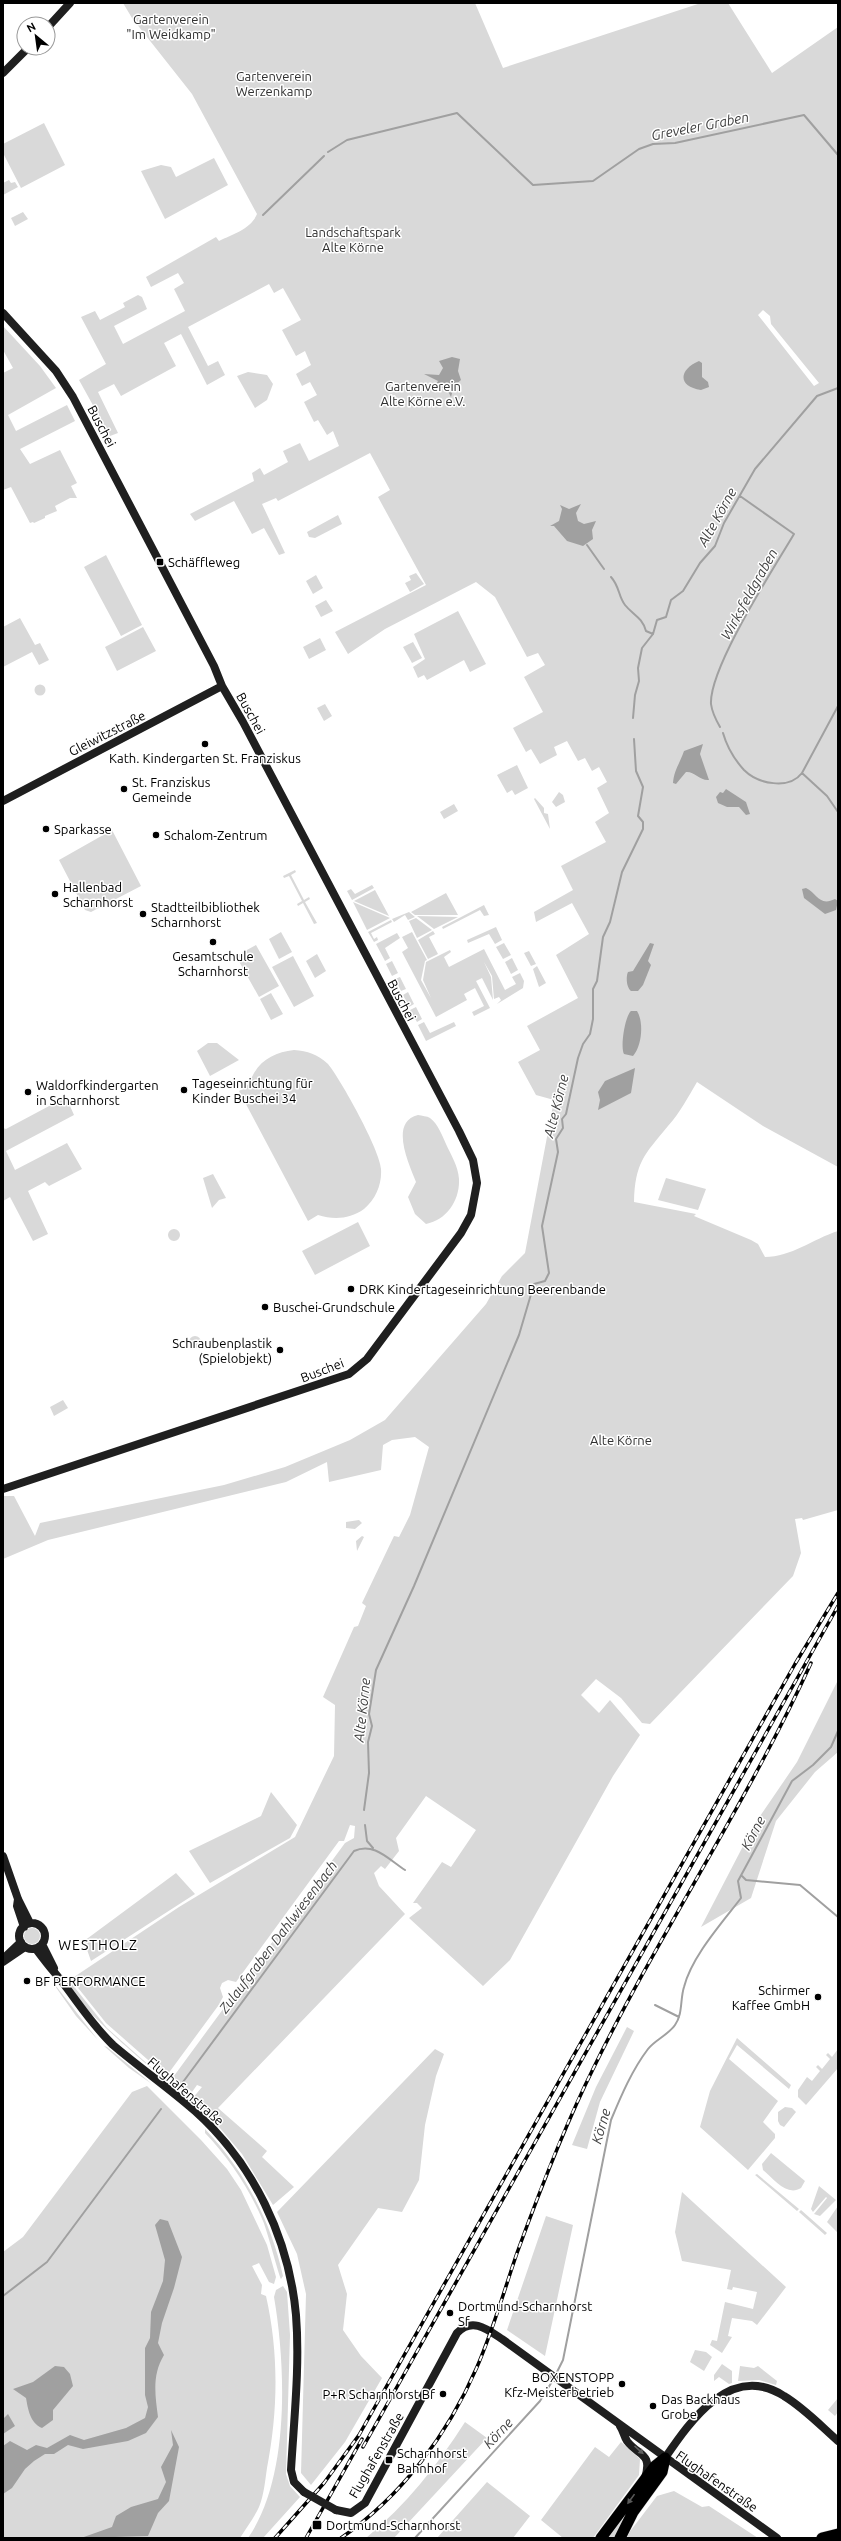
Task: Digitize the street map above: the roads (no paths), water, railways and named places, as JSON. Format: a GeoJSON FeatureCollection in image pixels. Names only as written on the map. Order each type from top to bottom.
{"type":"FeatureCollection","features":[{"type":"Feature","properties":{"kind":"highway"},"geometry":{"type":"LineString","coordinates":[[601,2538],[655,2466],[665,2458]]}},
{"type":"Feature","properties":{"kind":"highway"},"geometry":{"type":"LineString","coordinates":[[620,2538],[633,2512],[662,2472],[665,2458]]}},
{"type":"Feature","properties":{"kind":"highway"},"geometry":{"type":"LineString","coordinates":[[822,2538],[838,2534]]}},
{"type":"Feature","properties":{"kind":"street"},"geometry":{"type":"LineString","coordinates":[[56,18],[70,3]]}},
{"type":"Feature","properties":{"kind":"street"},"geometry":{"type":"LineString","coordinates":[[3,74],[20,56]]}},
{"type":"Feature","properties":{"kind":"street","name":"Buschei"},"geometry":{"type":"LineString","coordinates":[[3,313],[56,371],[70,392],[216,670],[222,686],[244,722],[474,1160],[477,1183],[474,1208],[461,1233],[370,1354],[349,1374],[3,1489]]}},
{"type":"Feature","properties":{"kind":"street","name":"Gleiwitzstraße"},"geometry":{"type":"LineString","coordinates":[[3,801],[222,686]]}},
{"type":"Feature","properties":{"kind":"street"},"geometry":{"type":"LineString","coordinates":[[3,1856],[27,1925]]}},
{"type":"Feature","properties":{"kind":"street"},"geometry":{"type":"LineString","coordinates":[[23,1944],[20,1934],[27,1925]]}},
{"type":"Feature","properties":{"kind":"street"},"geometry":{"type":"LineString","coordinates":[[3,1959],[23,1944],[39,1947],[45,1938],[43,1928],[39,1925],[27,1925]]}},
{"type":"Feature","properties":{"kind":"street"},"geometry":{"type":"LineString","coordinates":[[3,1962],[23,1944]]}},
{"type":"Feature","properties":{"kind":"street","name":"Flughafenstraße"},"geometry":{"type":"LineString","coordinates":[[39,1947],[55,1973],[90,2021],[106,2037],[186,2103],[215,2131],[242,2164],[262,2198],[280,2242],[294,2299],[296,2353],[291,2470],[294,2482],[304,2492],[336,2510],[351,2513],[358,2510],[367,2500],[457,2333],[465,2327],[475,2324],[486,2328],[777,2538]]}},
{"type":"Feature","properties":{"kind":"street"},"geometry":{"type":"LineString","coordinates":[[665,2458],[712,2400],[730,2390],[749,2386],[769,2389],[785,2396],[838,2441]]}},
{"type":"Feature","properties":{"kind":"street"},"geometry":{"type":"LineString","coordinates":[[620,2425],[628,2441],[642,2452],[645,2458],[647,2467],[645,2480]]}},
{"type":"Feature","properties":{"kind":"waterway","name":"Greveler Graben"},"geometry":{"type":"LineString","coordinates":[[328,152],[347,140],[457,113],[533,185],[593,181],[639,149],[653,144],[675,143],[804,115],[838,155]]}},
{"type":"Feature","properties":{"kind":"waterway","name":"Greveler Graben"},"geometry":{"type":"LineString","coordinates":[[263,215],[324,156]]}},
{"type":"Feature","properties":{"kind":"waterway","name":"Alte Körne"},"geometry":{"type":"LineString","coordinates":[[633,718],[635,695],[639,681],[638,668],[642,648],[653,634],[657,620],[666,617],[671,600],[683,591],[700,563],[715,546],[724,523],[755,469],[817,396],[838,388]]}},
{"type":"Feature","properties":{"kind":"waterway","name":"Wirksfeldgraben"},"geometry":{"type":"LineString","coordinates":[[720,727],[714,716],[711,704],[713,688],[720,667],[744,618],[794,534],[740,496]]}},
{"type":"Feature","properties":{"kind":"waterway"},"geometry":{"type":"LineString","coordinates":[[587,545],[604,569]]}},
{"type":"Feature","properties":{"kind":"waterway"},"geometry":{"type":"LineString","coordinates":[[611,577],[616,584],[625,605],[640,619],[646,631],[653,634]]}},
{"type":"Feature","properties":{"kind":"waterway","name":"Wirksfeldgraben"},"geometry":{"type":"LineString","coordinates":[[723,733],[734,757],[750,775],[765,782],[789,782],[802,773],[838,706]]}},
{"type":"Feature","properties":{"kind":"waterway","name":"Alte Körne"},"geometry":{"type":"LineString","coordinates":[[364,1810],[369,1773],[368,1742],[372,1726],[369,1714],[376,1670],[414,1586],[519,1335],[534,1284],[545,1281],[549,1273],[542,1226],[558,1152],[556,1139],[563,1128],[562,1119],[566,1114],[578,1058],[583,1044],[590,1034],[593,1019],[593,989],[597,981],[603,937],[610,922],[622,872],[643,829],[643,822],[638,816],[643,787],[636,771],[634,739]]}},
{"type":"Feature","properties":{"kind":"waterway"},"geometry":{"type":"LineString","coordinates":[[802,773],[827,796],[838,812]]}},
{"type":"Feature","properties":{"kind":"waterway","name":"Körne"},"geometry":{"type":"LineString","coordinates":[[555,2376],[563,2360],[611,2120],[632,2074],[642,2057],[648,2049],[669,2032],[678,2021],[683,1992],[688,1975],[708,1940],[741,1898],[738,1881],[792,1781],[813,1765],[831,1747],[838,1731]]}},
{"type":"Feature","properties":{"kind":"waterway","name":"Alte Körne"},"geometry":{"type":"LineString","coordinates":[[365,1825],[367,1841],[373,1848]]}},
{"type":"Feature","properties":{"kind":"waterway","name":"Zulaufgraben Dahlwiesenbach"},"geometry":{"type":"LineString","coordinates":[[183,2082],[354,1851],[361,1849],[374,1850],[381,1853],[405,1870]]}},
{"type":"Feature","properties":{"kind":"waterway"},"geometry":{"type":"LineString","coordinates":[[742,1876],[746,1880],[800,1885],[838,1917]]}},
{"type":"Feature","properties":{"kind":"waterway"},"geometry":{"type":"LineString","coordinates":[[655,2005],[679,2017]]}},
{"type":"Feature","properties":{"kind":"waterway","name":"Zulaufgraben Dahlwiesenbach"},"geometry":{"type":"LineString","coordinates":[[3,2296],[47,2262],[161,2109]]}},
{"type":"Feature","properties":{"kind":"waterway","name":"Körne"},"geometry":{"type":"LineString","coordinates":[[415,2538],[540,2401],[553,2380]]}},
{"type":"Feature","properties":{"kind":"railway"},"geometry":{"type":"LineString","coordinates":[[275,2538],[324,2483],[359,2435],[795,1664],[838,1593]]}},
{"type":"Feature","properties":{"kind":"railway"},"geometry":{"type":"LineString","coordinates":[[363,2447],[838,1606]]}},
{"type":"Feature","properties":{"kind":"railway"},"geometry":{"type":"LineString","coordinates":[[341,2538],[384,2503],[421,2462],[452,2416],[465,2392],[488,2339],[517,2253],[544,2182],[583,2090],[647,1966],[760,1766],[811,1663]]}},
{"type":"Feature","properties":{"kind":"railway"},"geometry":{"type":"LineString","coordinates":[[306,2538],[362,2439]]}},
{"type":"Feature","properties":{"kind":"place","name":"Schäffleweg"},"geometry":{"type":"Point","coordinates":[160,562]}},
{"type":"Feature","properties":{"kind":"place","name":"Kath. Kindergarten St. Franziskus"},"geometry":{"type":"Point","coordinates":[205,744]}},
{"type":"Feature","properties":{"kind":"place","name":"St. Franziskus Gemeinde"},"geometry":{"type":"Point","coordinates":[124,789]}},
{"type":"Feature","properties":{"kind":"place","name":"Sparkasse"},"geometry":{"type":"Point","coordinates":[46,829]}},
{"type":"Feature","properties":{"kind":"place","name":"Schalom-Zentrum"},"geometry":{"type":"Point","coordinates":[156,835]}},
{"type":"Feature","properties":{"kind":"place","name":"Hallenbad Scharnhorst"},"geometry":{"type":"Point","coordinates":[55,894]}},
{"type":"Feature","properties":{"kind":"place","name":"Stadtteilbibliothek Scharnhorst"},"geometry":{"type":"Point","coordinates":[143,914]}},
{"type":"Feature","properties":{"kind":"place","name":"Gesamtschule Scharnhorst"},"geometry":{"type":"Point","coordinates":[213,942]}},
{"type":"Feature","properties":{"kind":"place","name":"Tageseinrichtung für Kinder Buschei 34"},"geometry":{"type":"Point","coordinates":[184,1090]}},
{"type":"Feature","properties":{"kind":"place","name":"Waldorfkindergarten in Scharnhorst"},"geometry":{"type":"Point","coordinates":[28,1092]}},
{"type":"Feature","properties":{"kind":"place","name":"DRK Kindertageseinrichtung Beerenbande"},"geometry":{"type":"Point","coordinates":[351,1289]}},
{"type":"Feature","properties":{"kind":"place","name":"Buschei-Grundschule"},"geometry":{"type":"Point","coordinates":[265,1307]}},
{"type":"Feature","properties":{"kind":"place","name":"Schraubenplastik (Spielobjekt)"},"geometry":{"type":"Point","coordinates":[280,1350]}},
{"type":"Feature","properties":{"kind":"place","name":"BF PERFORMANCE"},"geometry":{"type":"Point","coordinates":[27,1981]}},
{"type":"Feature","properties":{"kind":"place","name":"Schirmer Kaffee GmbH"},"geometry":{"type":"Point","coordinates":[818,1997]}},
{"type":"Feature","properties":{"kind":"place","name":"Dortmund-Scharnhorst Sf"},"geometry":{"type":"Point","coordinates":[450,2313]}},
{"type":"Feature","properties":{"kind":"place","name":"BOXENSTOPP Kfz-Meisterbetrieb"},"geometry":{"type":"Point","coordinates":[622,2384]}},
{"type":"Feature","properties":{"kind":"place","name":"P+R Scharnhorst Bf"},"geometry":{"type":"Point","coordinates":[443,2394]}},
{"type":"Feature","properties":{"kind":"place","name":"Das Backhaus Grobe"},"geometry":{"type":"Point","coordinates":[653,2406]}},
{"type":"Feature","properties":{"kind":"place","name":"Scharnhorst Bahnhof"},"geometry":{"type":"Point","coordinates":[389,2460]}},
{"type":"Feature","properties":{"kind":"place","name":"Dortmund-Scharnhorst"},"geometry":{"type":"Point","coordinates":[317,2525]}},
{"type":"Feature","properties":{"kind":"district","name":"WESTHOLZ"},"geometry":{"type":"Point","coordinates":[98,1945]}},
{"type":"Feature","properties":{"kind":"park label","name":"Gartenverein \"Im Weidkamp\""},"geometry":{"type":"Point","coordinates":[171,26]}},
{"type":"Feature","properties":{"kind":"park label","name":"Gartenverein Werzenkamp"},"geometry":{"type":"Point","coordinates":[274,84]}},
{"type":"Feature","properties":{"kind":"park label","name":"Landschaftspark Alte Körne"},"geometry":{"type":"Point","coordinates":[353,240]}},
{"type":"Feature","properties":{"kind":"park label","name":"Gartenverein Alte Körne e.V."},"geometry":{"type":"Point","coordinates":[423,394]}}]}
